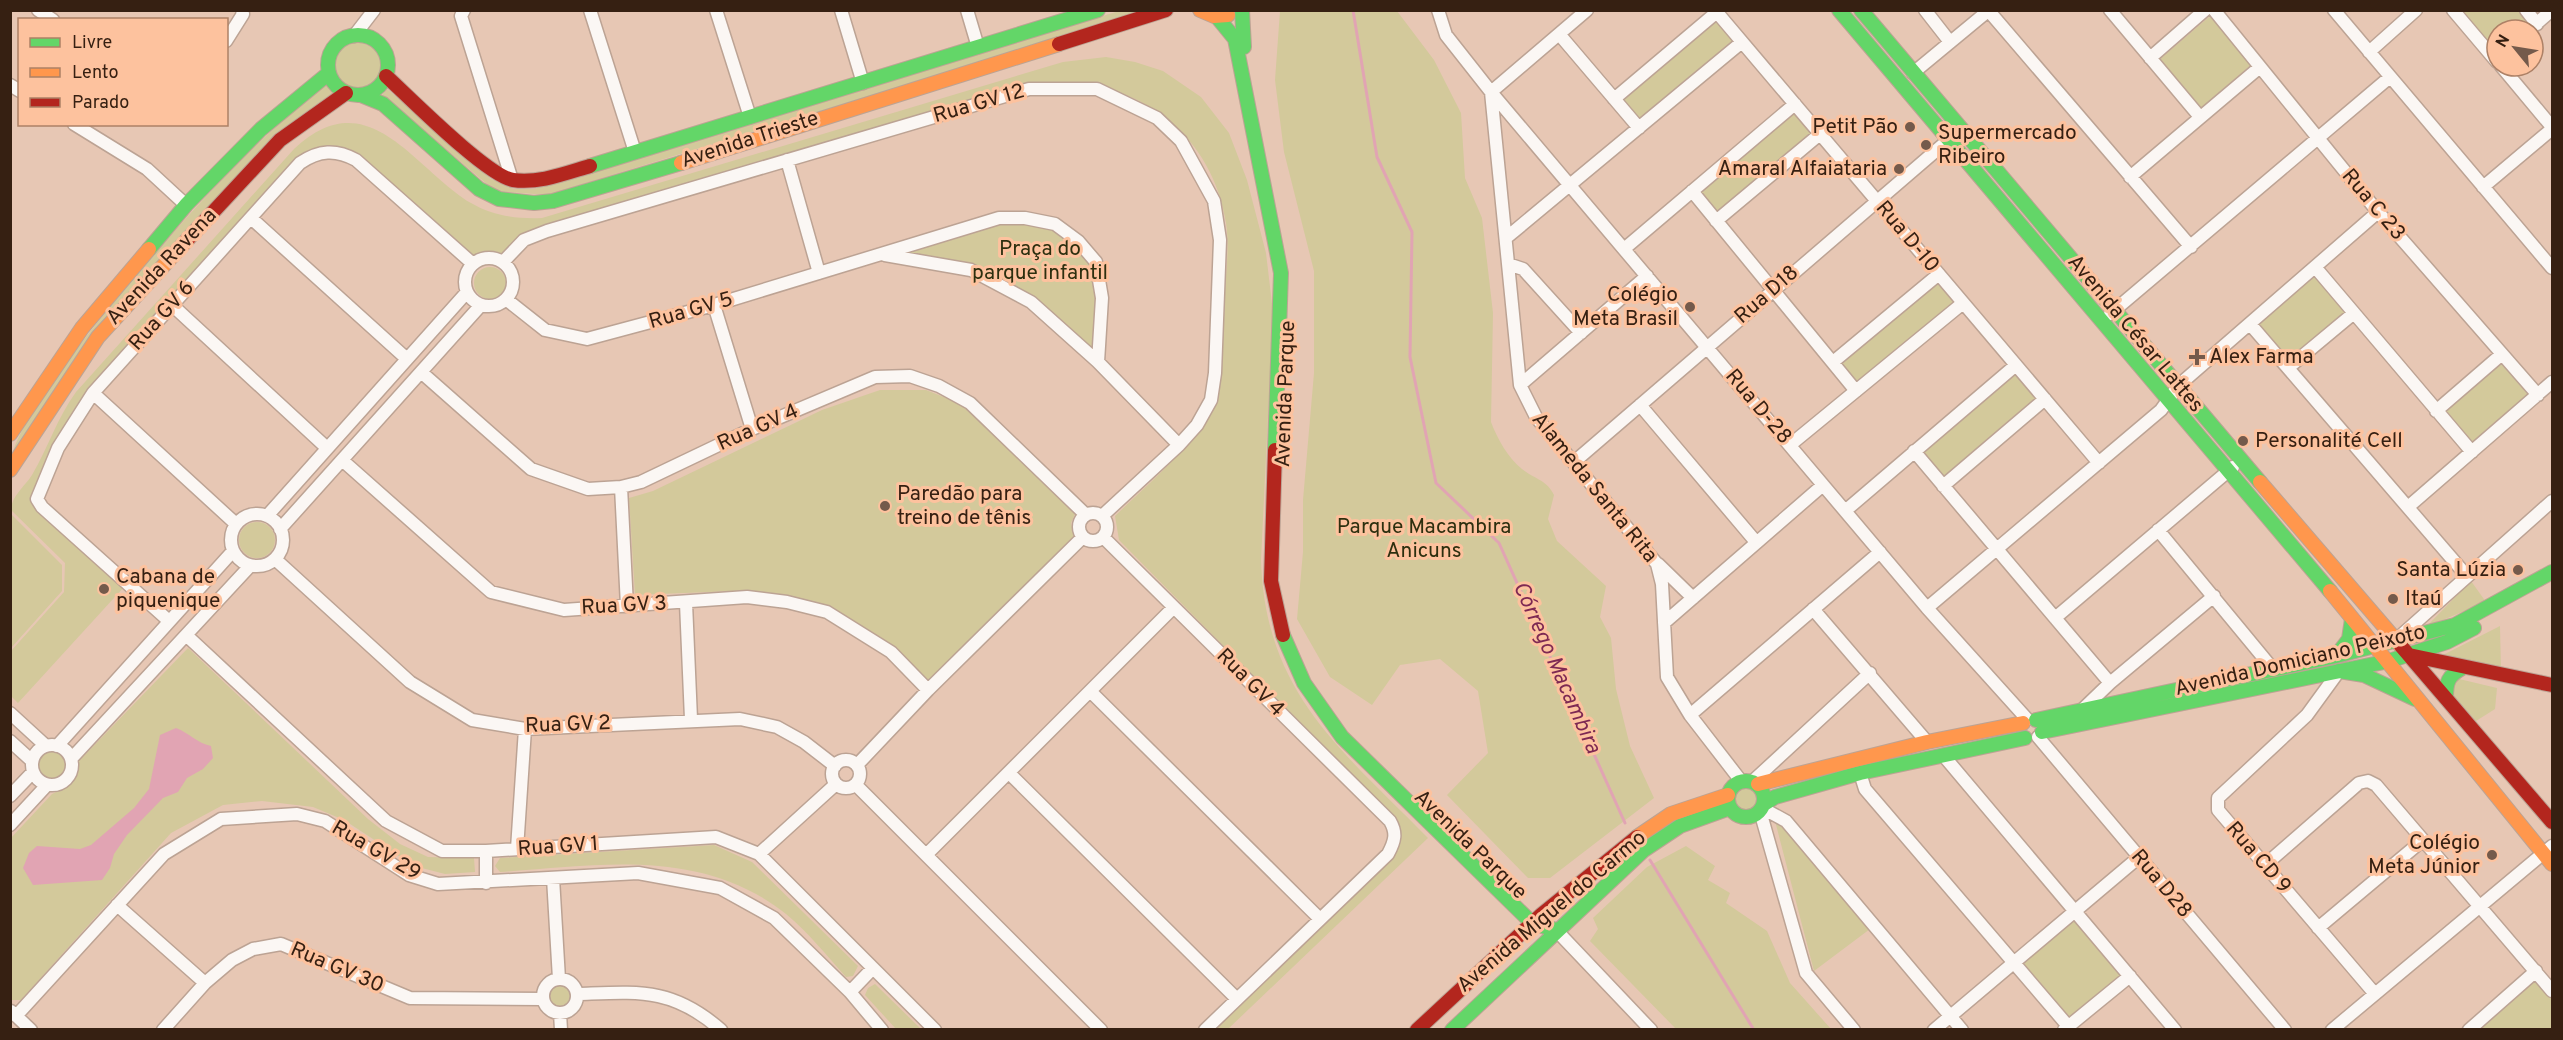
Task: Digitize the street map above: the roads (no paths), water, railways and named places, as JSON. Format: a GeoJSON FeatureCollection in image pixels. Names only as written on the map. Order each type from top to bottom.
{"type":"FeatureCollection","features":[{"type":"Feature","properties":{"kind":"street"},"geometry":{"type":"LineString","coordinates":[[228,38],[243,14],[242,10]]}},
{"type":"Feature","properties":{"kind":"street"},"geometry":{"type":"LineString","coordinates":[[354,36],[374,40],[381,46],[388,65],[386,76],[376,89],[362,95],[346,93],[338,88],[329,73],[330,53],[336,45],[354,36],[374,10]]}},
{"type":"Feature","properties":{"kind":"street"},"geometry":{"type":"LineString","coordinates":[[464,10],[461,16],[512,180]]}},
{"type":"Feature","properties":{"kind":"street"},"geometry":{"type":"LineString","coordinates":[[590,10],[635,152]]}},
{"type":"Feature","properties":{"kind":"street"},"geometry":{"type":"LineString","coordinates":[[717,10],[750,117]]}},
{"type":"Feature","properties":{"kind":"street"},"geometry":{"type":"LineString","coordinates":[[841,10],[863,82]]}},
{"type":"Feature","properties":{"kind":"street"},"geometry":{"type":"LineString","coordinates":[[967,10],[978,47]]}},
{"type":"Feature","properties":{"kind":"street","name":"Avenida Trieste"},"geometry":{"type":"LineString","coordinates":[[512,180],[553,177],[1098,10]]}},
{"type":"Feature","properties":{"kind":"street","name":"Avenida Trieste"},"geometry":{"type":"LineString","coordinates":[[362,95],[383,104],[479,189],[499,199],[516,202],[553,201],[1166,10]]}},
{"type":"Feature","properties":{"kind":"street"},"geometry":{"type":"LineString","coordinates":[[1200,10],[1217,17],[1237,10]]}},
{"type":"Feature","properties":{"kind":"street","name":"Avenida Parque"},"geometry":{"type":"LineString","coordinates":[[1242,10],[1242,38],[1289,268],[1281,592],[1292,637],[1301,661],[1317,691],[1341,721],[1537,919]]}},
{"type":"Feature","properties":{"kind":"street"},"geometry":{"type":"LineString","coordinates":[[1442,13],[1446,35],[1491,92],[1587,10]]}},
{"type":"Feature","properties":{"kind":"street","name":"Avenida César Lattes"},"geometry":{"type":"LineString","coordinates":[[1839,10],[2550,854]]}},
{"type":"Feature","properties":{"kind":"street","name":"Avenida César Lattes"},"geometry":{"type":"LineString","coordinates":[[1861,10],[2241,460],[2553,822]]}},
{"type":"Feature","properties":{"kind":"street"},"geometry":{"type":"LineString","coordinates":[[1925,10],[1950,42]]}},
{"type":"Feature","properties":{"kind":"street"},"geometry":{"type":"LineString","coordinates":[[2110,10],[2200,117]]}},
{"type":"Feature","properties":{"kind":"street"},"geometry":{"type":"LineString","coordinates":[[2150,58],[2205,10]]}},
{"type":"Feature","properties":{"kind":"street","name":"Rua C 23"},"geometry":{"type":"LineString","coordinates":[[2214,10],[2378,212],[2538,395]]}},
{"type":"Feature","properties":{"kind":"street"},"geometry":{"type":"LineString","coordinates":[[2334,10],[2553,268]]}},
{"type":"Feature","properties":{"kind":"street"},"geometry":{"type":"LineString","coordinates":[[2369,52],[2416,10]]}},
{"type":"Feature","properties":{"kind":"street"},"geometry":{"type":"LineString","coordinates":[[2453,10],[2485,47]]}},
{"type":"Feature","properties":{"kind":"street"},"geometry":{"type":"LineString","coordinates":[[1614,99],[1716,11]]}},
{"type":"Feature","properties":{"kind":"street","name":"Rua D-10"},"geometry":{"type":"LineString","coordinates":[[1716,11],[2099,463]]}},
{"type":"Feature","properties":{"kind":"street"},"geometry":{"type":"LineString","coordinates":[[1913,73],[1988,11],[2191,247]]}},
{"type":"Feature","properties":{"kind":"street","name":"Avenida Parque"},"geometry":{"type":"LineString","coordinates":[[1217,17],[1235,39],[1281,273],[1271,581],[1276,617],[1286,646],[1316,704],[1342,737],[1537,919],[1556,930]]}},
{"type":"Feature","properties":{"kind":"street"},"geometry":{"type":"LineString","coordinates":[[1559,34],[1639,128]]}},
{"type":"Feature","properties":{"kind":"street"},"geometry":{"type":"LineString","coordinates":[[1506,238],[1742,42]]}},
{"type":"Feature","properties":{"kind":"street"},"geometry":{"type":"LineString","coordinates":[[2130,177],[2260,67]]}},
{"type":"Feature","properties":{"kind":"street","name":"Avenida Ravena"},"geometry":{"type":"LineString","coordinates":[[10,434],[81,328],[186,205],[261,129],[329,73]]}},
{"type":"Feature","properties":{"kind":"street"},"geometry":{"type":"LineString","coordinates":[[386,76],[478,160],[512,180]]}},
{"type":"Feature","properties":{"kind":"street"},"geometry":{"type":"LineString","coordinates":[[2102,321],[2390,77]]}},
{"type":"Feature","properties":{"kind":"street"},"geometry":{"type":"LineString","coordinates":[[2483,187],[2553,128],[2511,78]]}},
{"type":"Feature","properties":{"kind":"street","name":"Rua GV 12"},"geometry":{"type":"LineString","coordinates":[[503,262],[525,240],[547,231],[1029,89],[1097,89],[1157,118],[1181,141],[1214,201],[1220,240],[1215,372],[1211,400],[1197,425],[1179,445],[1102,516]]}},
{"type":"Feature","properties":{"kind":"street","name":"Rua D-28"},"geometry":{"type":"LineString","coordinates":[[1491,92],[1927,608],[2032,728]]}},
{"type":"Feature","properties":{"kind":"street","name":"Alameda Santa Rita"},"geometry":{"type":"LineString","coordinates":[[1491,92],[1520,385],[1536,417],[1658,564],[1662,584],[1667,677],[1690,715],[1751,782]]}},
{"type":"Feature","properties":{"kind":"street","name":"Avenida Ravena"},"geometry":{"type":"LineString","coordinates":[[10,470],[98,337],[280,140],[346,93]]}},
{"type":"Feature","properties":{"kind":"street"},"geometry":{"type":"LineString","coordinates":[[1624,249],[1795,104]]}},
{"type":"Feature","properties":{"kind":"street"},"geometry":{"type":"LineString","coordinates":[[77,126],[147,169],[186,205]]}},
{"type":"Feature","properties":{"kind":"street","name":"Rua D18"},"geometry":{"type":"LineString","coordinates":[[1574,462],[1961,130]]}},
{"type":"Feature","properties":{"kind":"street"},"geometry":{"type":"LineString","coordinates":[[1716,221],[1820,134]]}},
{"type":"Feature","properties":{"kind":"street","name":"Rua GV 6"},"geometry":{"type":"LineString","coordinates":[[170,621],[42,507],[37,499],[58,448],[93,393],[300,163],[315,153],[341,152],[356,160],[473,264]]}},
{"type":"Feature","properties":{"kind":"street"},"geometry":{"type":"LineString","coordinates":[[787,160],[819,273]]}},
{"type":"Feature","properties":{"kind":"street"},"geometry":{"type":"LineString","coordinates":[[1692,191],[1857,391]]}},
{"type":"Feature","properties":{"kind":"street"},"geometry":{"type":"LineString","coordinates":[[1927,608],[2161,410],[2179,385],[2378,212]]}},
{"type":"Feature","properties":{"kind":"street"},"geometry":{"type":"LineString","coordinates":[[251,218],[407,359]]}},
{"type":"Feature","properties":{"kind":"street","name":"Rua GV 5"},"geometry":{"type":"LineString","coordinates":[[507,300],[545,330],[587,339],[714,305],[999,218],[1025,218],[1055,224],[1078,241],[1096,262],[1102,298],[1098,362]]}},
{"type":"Feature","properties":{"kind":"street","name":"Rua GV 5"},"geometry":{"type":"LineString","coordinates":[[883,254],[971,270],[1031,302],[1098,362],[1179,445]]}},
{"type":"Feature","properties":{"kind":"street"},"geometry":{"type":"LineString","coordinates":[[488,258],[503,262],[509,267],[514,280],[507,300],[495,306],[481,305],[467,292],[466,277],[473,264],[488,258]]}},
{"type":"Feature","properties":{"kind":"street"},"geometry":{"type":"LineString","coordinates":[[1508,264],[1524,269],[1581,333]]}},
{"type":"Feature","properties":{"kind":"street"},"geometry":{"type":"LineString","coordinates":[[2315,267],[2472,453]]}},
{"type":"Feature","properties":{"kind":"street"},"geometry":{"type":"LineString","coordinates":[[1833,362],[1939,274]]}},
{"type":"Feature","properties":{"kind":"street"},"geometry":{"type":"LineString","coordinates":[[1520,385],[1647,276]]}},
{"type":"Feature","properties":{"kind":"street"},"geometry":{"type":"LineString","coordinates":[[267,516],[467,292]]}},
{"type":"Feature","properties":{"kind":"street"},"geometry":{"type":"LineString","coordinates":[[1790,445],[1964,303]]}},
{"type":"Feature","properties":{"kind":"street"},"geometry":{"type":"LineString","coordinates":[[172,305],[327,448]]}},
{"type":"Feature","properties":{"kind":"street"},"geometry":{"type":"LineString","coordinates":[[280,529],[481,305]]}},
{"type":"Feature","properties":{"kind":"street"},"geometry":{"type":"LineString","coordinates":[[714,305],[752,429]]}},
{"type":"Feature","properties":{"kind":"street"},"geometry":{"type":"LineString","coordinates":[[2288,368],[2354,313]]}},
{"type":"Feature","properties":{"kind":"street"},"geometry":{"type":"LineString","coordinates":[[2250,324],[2466,575]]}},
{"type":"Feature","properties":{"kind":"street"},"geometry":{"type":"LineString","coordinates":[[2436,411],[2502,354]]}},
{"type":"Feature","properties":{"kind":"street"},"geometry":{"type":"LineString","coordinates":[[1845,511],[2016,365]]}},
{"type":"Feature","properties":{"kind":"street","name":"Rua GV 4"},"geometry":{"type":"LineString","coordinates":[[421,372],[531,469],[588,489],[621,487],[641,482],[752,429],[875,377],[910,376],[939,386],[970,403],[1086,515]]}},
{"type":"Feature","properties":{"kind":"street"},"geometry":{"type":"LineString","coordinates":[[2408,507],[2553,382]]}},
{"type":"Feature","properties":{"kind":"street"},"geometry":{"type":"LineString","coordinates":[[93,393],[236,524]]}},
{"type":"Feature","properties":{"kind":"street"},"geometry":{"type":"LineString","coordinates":[[1943,486],[2045,399]]}},
{"type":"Feature","properties":{"kind":"street"},"geometry":{"type":"LineString","coordinates":[[367,404],[381,417]]}},
{"type":"Feature","properties":{"kind":"street"},"geometry":{"type":"LineString","coordinates":[[1640,405],[1756,542]]}},
{"type":"Feature","properties":{"kind":"street"},"geometry":{"type":"LineString","coordinates":[[1914,452],[2110,683]]}},
{"type":"Feature","properties":{"kind":"street","name":"Rua GV 3"},"geometry":{"type":"LineString","coordinates":[[342,460],[491,592],[564,610],[747,597],[787,602],[827,612],[891,652],[928,690]]}},
{"type":"Feature","properties":{"kind":"street"},"geometry":{"type":"LineString","coordinates":[[2055,618],[2241,460]]}},
{"type":"Feature","properties":{"kind":"street"},"geometry":{"type":"LineString","coordinates":[[1664,624],[1823,485]]}},
{"type":"Feature","properties":{"kind":"street"},"geometry":{"type":"LineString","coordinates":[[621,487],[627,606]]}},
{"type":"Feature","properties":{"kind":"street"},"geometry":{"type":"LineString","coordinates":[[2396,640],[2466,575],[2553,501]]}},
{"type":"Feature","properties":{"kind":"street"},"geometry":{"type":"LineString","coordinates":[[1094,513],[1102,516],[1107,525],[1103,537],[1095,541],[1083,537],[1079,525],[1086,515],[1094,513]]}},
{"type":"Feature","properties":{"kind":"street"},"geometry":{"type":"LineString","coordinates":[[250,515],[267,516],[280,529],[282,545],[275,559],[263,566],[250,566],[243,563],[233,551],[231,537],[236,524],[250,515]]}},
{"type":"Feature","properties":{"kind":"street"},"geometry":{"type":"LineString","coordinates":[[2158,530],[2272,668]]}},
{"type":"Feature","properties":{"kind":"street"},"geometry":{"type":"LineString","coordinates":[[857,765],[928,690],[1083,537]]}},
{"type":"Feature","properties":{"kind":"street","name":"Rua GV 4"},"geometry":{"type":"LineString","coordinates":[[1103,537],[1390,820],[1395,830],[1395,843],[1388,854],[1320,919]]}},
{"type":"Feature","properties":{"kind":"street"},"geometry":{"type":"LineString","coordinates":[[10,796],[32,766],[37,752],[51,746],[233,551]]}},
{"type":"Feature","properties":{"kind":"street"},"geometry":{"type":"LineString","coordinates":[[1690,715],[1880,552]]}},
{"type":"Feature","properties":{"kind":"street","name":"Rua GV 2"},"geometry":{"type":"LineString","coordinates":[[275,559],[410,682],[472,720],[525,729],[691,719],[740,719],[777,727],[804,742],[835,766]]}},
{"type":"Feature","properties":{"kind":"street"},"geometry":{"type":"LineString","coordinates":[[1658,564],[1693,598]]}},
{"type":"Feature","properties":{"kind":"street"},"geometry":{"type":"LineString","coordinates":[[10,825],[47,785],[58,784],[68,777],[71,759],[250,566]]}},
{"type":"Feature","properties":{"kind":"street","name":"Avenida Domiciano Peixoto"},"geometry":{"type":"LineString","coordinates":[[1762,808],[1775,797],[1860,773],[1943,755],[2032,728],[2084,708],[2336,656],[2455,625],[2553,572]]}},
{"type":"Feature","properties":{"kind":"street","name":"Avenida Domiciano Peixoto"},"geometry":{"type":"LineString","coordinates":[[1751,782],[1927,742],[2032,728],[2389,662],[2447,642],[2553,586]]}},
{"type":"Feature","properties":{"kind":"street"},"geometry":{"type":"LineString","coordinates":[[2084,708],[2110,683],[2214,596]]}},
{"type":"Feature","properties":{"kind":"street"},"geometry":{"type":"LineString","coordinates":[[686,603],[691,719]]}},
{"type":"Feature","properties":{"kind":"street"},"geometry":{"type":"LineString","coordinates":[[926,855],[1173,608]]}},
{"type":"Feature","properties":{"kind":"street"},"geometry":{"type":"LineString","coordinates":[[1814,609],[1927,742]]}},
{"type":"Feature","properties":{"kind":"street"},"geometry":{"type":"LineString","coordinates":[[2336,656],[2348,644],[2352,633],[2352,619]]}},
{"type":"Feature","properties":{"kind":"street","name":"Rua GV 1"},"geometry":{"type":"LineString","coordinates":[[186,635],[386,821],[442,851],[486,851],[716,837],[759,854],[935,1029]]}},
{"type":"Feature","properties":{"kind":"street"},"geometry":{"type":"LineString","coordinates":[[2409,655],[2462,668],[2553,685]]}},
{"type":"Feature","properties":{"kind":"street"},"geometry":{"type":"LineString","coordinates":[[2446,698],[2445,682],[2462,668]]}},
{"type":"Feature","properties":{"kind":"street"},"geometry":{"type":"LineString","coordinates":[[2339,671],[2364,675],[2418,700]]}},
{"type":"Feature","properties":{"kind":"street","name":"Rua CD 9"},"geometry":{"type":"LineString","coordinates":[[2339,671],[2307,715],[2218,798],[2218,810],[2375,994]]}},
{"type":"Feature","properties":{"kind":"street"},"geometry":{"type":"LineString","coordinates":[[1762,808],[1744,817],[1729,801],[1735,784],[1751,782],[1870,673]]}},
{"type":"Feature","properties":{"kind":"street"},"geometry":{"type":"LineString","coordinates":[[1090,691],[1320,919],[1205,1029]]}},
{"type":"Feature","properties":{"kind":"street"},"geometry":{"type":"LineString","coordinates":[[12,716],[51,746],[63,748],[71,759]]}},
{"type":"Feature","properties":{"kind":"street","name":"Rua D28"},"geometry":{"type":"LineString","coordinates":[[2032,728],[2138,858],[2285,1029]]}},
{"type":"Feature","properties":{"kind":"street"},"geometry":{"type":"LineString","coordinates":[[517,849],[525,729]]}},
{"type":"Feature","properties":{"kind":"street"},"geometry":{"type":"LineString","coordinates":[[10,741],[47,785]]}},
{"type":"Feature","properties":{"kind":"street"},"geometry":{"type":"LineString","coordinates":[[1943,755],[2175,1029]]}},
{"type":"Feature","properties":{"kind":"street"},"geometry":{"type":"LineString","coordinates":[[847,760],[857,765],[860,773],[856,785],[846,788],[836,784],[832,773],[835,766],[847,760]]}},
{"type":"Feature","properties":{"kind":"street"},"geometry":{"type":"LineString","coordinates":[[1009,773],[1237,999]]}},
{"type":"Feature","properties":{"kind":"street"},"geometry":{"type":"LineString","coordinates":[[1860,773],[1865,789],[2066,1028],[2130,976]]}},
{"type":"Feature","properties":{"kind":"street"},"geometry":{"type":"LineString","coordinates":[[2265,865],[2359,783],[2368,781],[2376,785],[2553,991]]}},
{"type":"Feature","properties":{"kind":"street"},"geometry":{"type":"LineString","coordinates":[[1751,782],[1765,797],[1762,808],[1806,974],[1854,1029]]}},
{"type":"Feature","properties":{"kind":"street"},"geometry":{"type":"LineString","coordinates":[[759,854],[836,784]]}},
{"type":"Feature","properties":{"kind":"street"},"geometry":{"type":"LineString","coordinates":[[856,785],[1101,1029]]}},
{"type":"Feature","properties":{"kind":"street","name":"Avenida Miguel do Carmo"},"geometry":{"type":"LineString","coordinates":[[1418,1029],[1537,919],[1627,843],[1671,814],[1729,801]]}},
{"type":"Feature","properties":{"kind":"street","name":"Avenida Miguel do Carmo"},"geometry":{"type":"LineString","coordinates":[[1452,1029],[1644,850],[1680,826],[1729,801]]}},
{"type":"Feature","properties":{"kind":"street"},"geometry":{"type":"LineString","coordinates":[[1762,808],[1786,821],[1962,1029]]}},
{"type":"Feature","properties":{"kind":"street","name":"Rua GV 29"},"geometry":{"type":"LineString","coordinates":[[13,1013],[164,854],[221,819],[297,814],[325,821],[409,875],[438,884],[638,873],[720,888],[774,918],[850,992],[882,1029]]}},
{"type":"Feature","properties":{"kind":"street"},"geometry":{"type":"LineString","coordinates":[[2318,928],[2423,840]]}},
{"type":"Feature","properties":{"kind":"street"},"geometry":{"type":"LineString","coordinates":[[486,851],[486,883]]}},
{"type":"Feature","properties":{"kind":"street"},"geometry":{"type":"LineString","coordinates":[[2332,1029],[2480,906],[2550,854]]}},
{"type":"Feature","properties":{"kind":"street"},"geometry":{"type":"LineString","coordinates":[[1934,1029],[2138,858]]}},
{"type":"Feature","properties":{"kind":"street"},"geometry":{"type":"LineString","coordinates":[[553,878],[559,979]]}},
{"type":"Feature","properties":{"kind":"street"},"geometry":{"type":"LineString","coordinates":[[117,905],[205,983]]}},
{"type":"Feature","properties":{"kind":"street"},"geometry":{"type":"LineString","coordinates":[[1556,930],[1651,1029]]}},
{"type":"Feature","properties":{"kind":"street","name":"Rua GV 30"},"geometry":{"type":"LineString","coordinates":[[163,1029],[205,983],[232,960],[253,949],[281,944],[410,998],[542,999]]}},
{"type":"Feature","properties":{"kind":"street"},"geometry":{"type":"LineString","coordinates":[[850,992],[873,968]]}},
{"type":"Feature","properties":{"kind":"street"},"geometry":{"type":"LineString","coordinates":[[2469,1029],[2536,971]]}},
{"type":"Feature","properties":{"kind":"street"},"geometry":{"type":"LineString","coordinates":[[559,979],[571,982],[578,994],[573,1008],[560,1013],[551,1011],[542,999],[547,985],[559,979]]}},
{"type":"Feature","properties":{"kind":"street"},"geometry":{"type":"LineString","coordinates":[[578,994],[646,991],[674,999],[721,1029]]}},
{"type":"Feature","properties":{"kind":"street"},"geometry":{"type":"LineString","coordinates":[[13,1013],[31,1029]]}},
{"type":"Feature","properties":{"kind":"street"},"geometry":{"type":"LineString","coordinates":[[560,1013],[561,1029]]}},
{"type":"Feature","properties":{"kind":"waterway","name":"Córrego Macambira"},"geometry":{"type":"LineString","coordinates":[[1353,10],[1377,157],[1412,232],[1410,357],[1436,483],[1499,543],[1625,823]]}},
{"type":"Feature","properties":{"kind":"waterway","name":"Córrego Macambira"},"geometry":{"type":"LineString","coordinates":[[1650,860],[1754,1030]]}},
{"type":"Feature","properties":{"kind":"place","name":"Petit Pão"},"geometry":{"type":"Point","coordinates":[1910,127]}},
{"type":"Feature","properties":{"kind":"place","name":"Supermercado Ribeiro"},"geometry":{"type":"Point","coordinates":[1926,145]}},
{"type":"Feature","properties":{"kind":"place","name":"Amaral Alfaiataria"},"geometry":{"type":"Point","coordinates":[1899,169]}},
{"type":"Feature","properties":{"kind":"place","name":"Colégio Meta Brasil"},"geometry":{"type":"Point","coordinates":[1690,307]}},
{"type":"Feature","properties":{"kind":"place","name":"Alex Farma"},"geometry":{"type":"Point","coordinates":[2197,357]}},
{"type":"Feature","properties":{"kind":"place","name":"Personalité Cell"},"geometry":{"type":"Point","coordinates":[2243,441]}},
{"type":"Feature","properties":{"kind":"place","name":"Paredão para treino de tênis"},"geometry":{"type":"Point","coordinates":[885,506]}},
{"type":"Feature","properties":{"kind":"place","name":"Santa Lúzia"},"geometry":{"type":"Point","coordinates":[2518,570]}},
{"type":"Feature","properties":{"kind":"place","name":"Cabana de piquenique"},"geometry":{"type":"Point","coordinates":[104,589]}},
{"type":"Feature","properties":{"kind":"place","name":"Itaú"},"geometry":{"type":"Point","coordinates":[2393,599]}},
{"type":"Feature","properties":{"kind":"place","name":"Colégio Meta Júnior"},"geometry":{"type":"Point","coordinates":[2492,855]}},
{"type":"Feature","properties":{"kind":"park label","name":"Praça do parque infantil"},"geometry":{"type":"Point","coordinates":[1040,261]}},
{"type":"Feature","properties":{"kind":"park label","name":"Parque Macambira Anicuns"},"geometry":{"type":"Point","coordinates":[1424,539]}}]}
